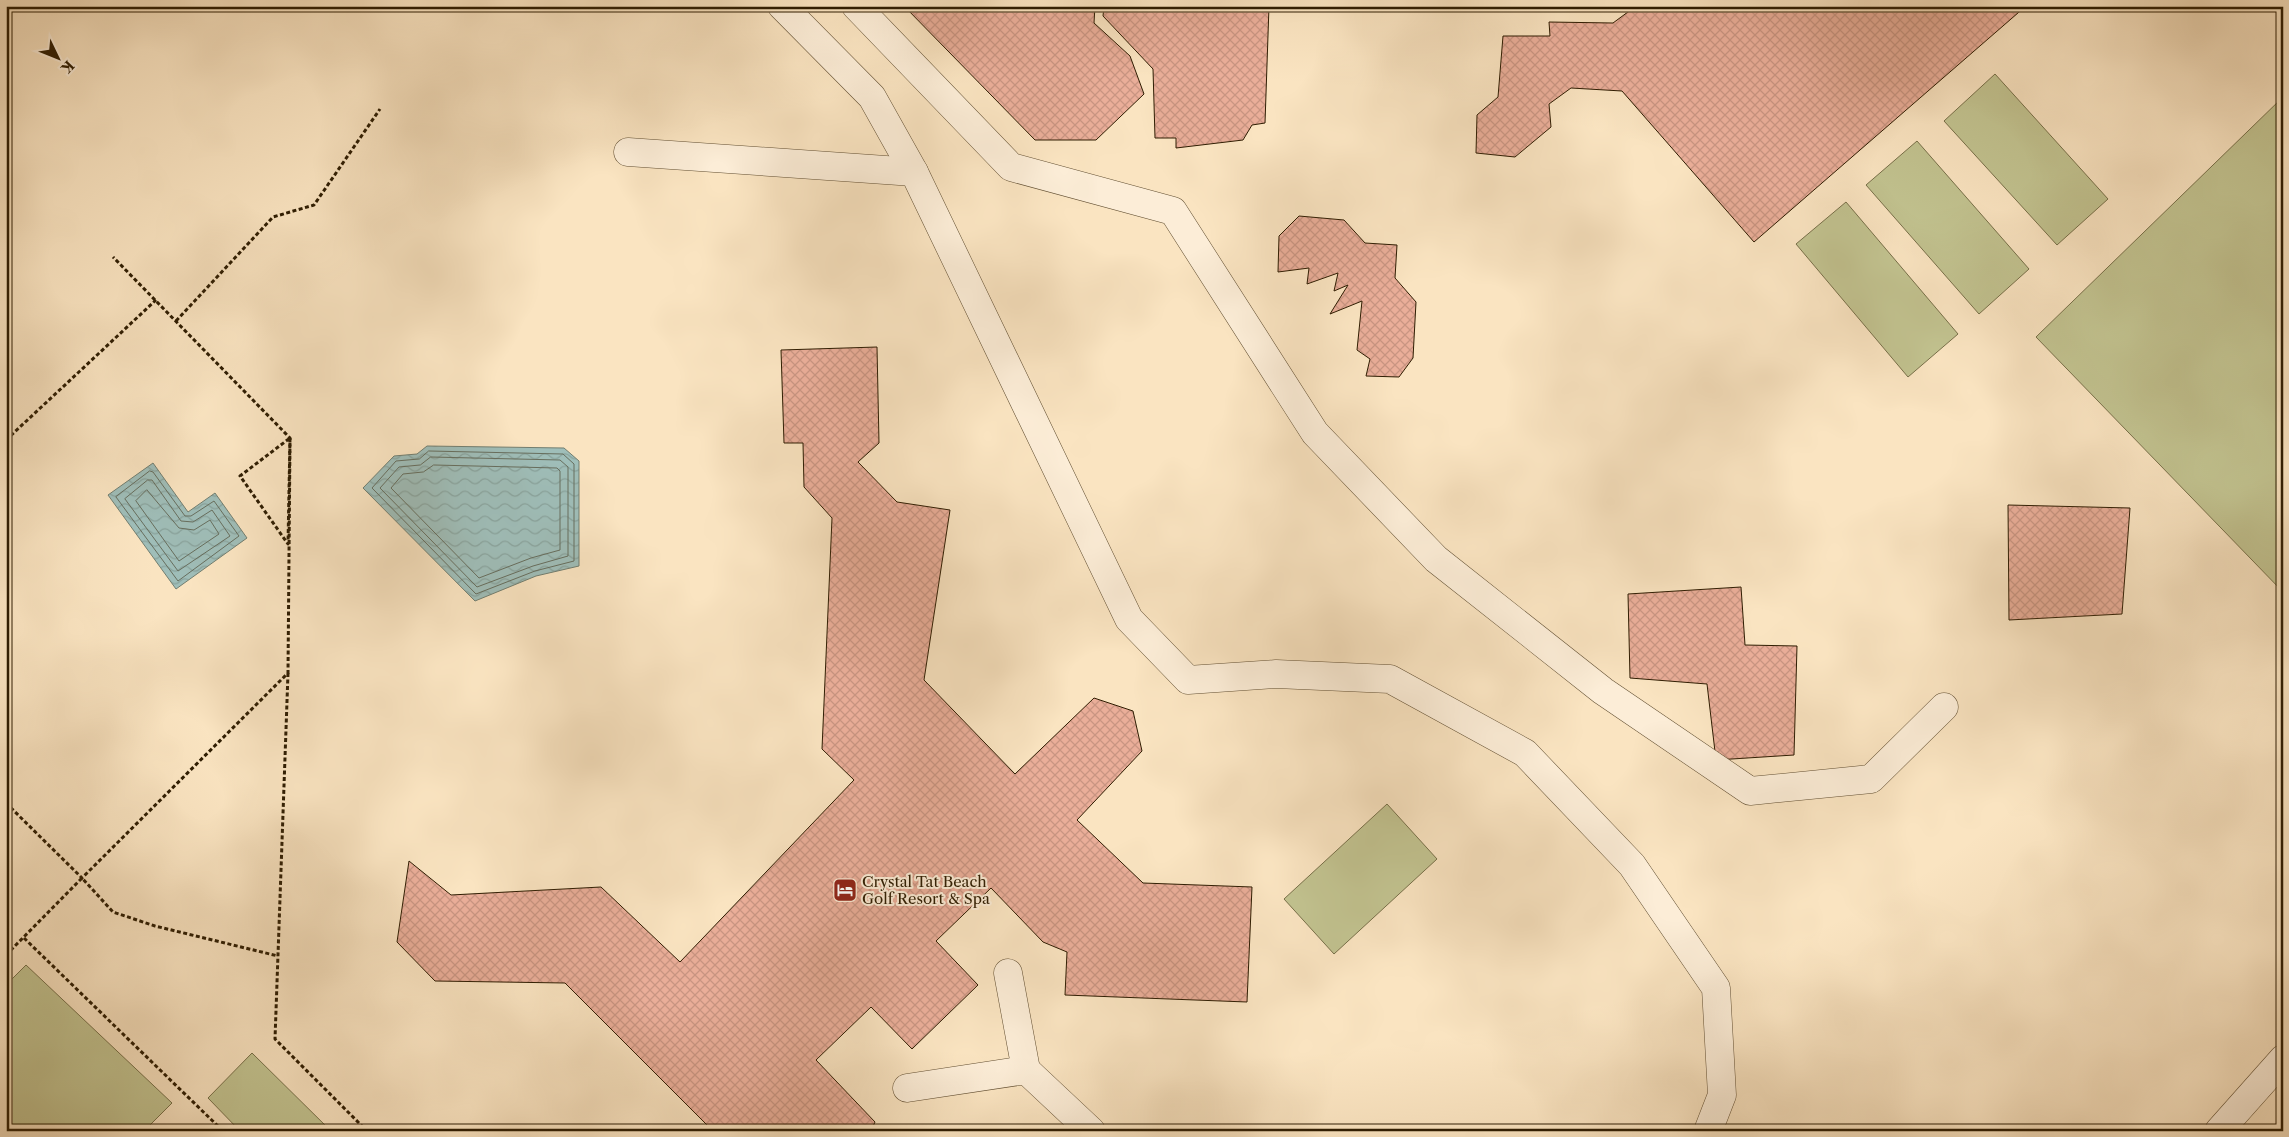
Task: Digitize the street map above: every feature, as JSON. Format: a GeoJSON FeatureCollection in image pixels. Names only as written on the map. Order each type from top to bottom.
{"type":"FeatureCollection","features":[{"type":"Feature","properties":{"kind":"street"},"geometry":{"type":"LineString","coordinates":[[782,6],[872,97],[914,172],[1129,619],[1188,680],[1276,674],[1390,679],[1525,754],[1632,865],[1716,988],[1722,1095],[1708,1131]]}},
{"type":"Feature","properties":{"kind":"street"},"geometry":{"type":"LineString","coordinates":[[856,6],[1011,167],[1173,211],[1315,433],[1436,559],[1604,690],[1750,791],[1871,779],[1944,706]]}},
{"type":"Feature","properties":{"kind":"street"},"geometry":{"type":"LineString","coordinates":[[628,152],[914,172]]}},
{"type":"Feature","properties":{"kind":"street"},"geometry":{"type":"LineString","coordinates":[[1008,973],[1026,1070],[1091,1131]]}},
{"type":"Feature","properties":{"kind":"street"},"geometry":{"type":"LineString","coordinates":[[2219,1131],[2283,1059]]}},
{"type":"Feature","properties":{"kind":"street"},"geometry":{"type":"LineString","coordinates":[[907,1088],[1026,1070]]}},
{"type":"Feature","properties":{"kind":"path"},"geometry":{"type":"LineString","coordinates":[[176,321],[274,217],[314,205],[380,109]]}},
{"type":"Feature","properties":{"kind":"path"},"geometry":{"type":"LineString","coordinates":[[113,257],[290,438],[288,673],[275,1040],[367,1131]]}},
{"type":"Feature","properties":{"kind":"path"},"geometry":{"type":"LineString","coordinates":[[6,440],[156,300]]}},
{"type":"Feature","properties":{"kind":"path"},"geometry":{"type":"LineString","coordinates":[[290,438],[289,486],[288,544],[240,476],[290,438]]}},
{"type":"Feature","properties":{"kind":"path"},"geometry":{"type":"LineString","coordinates":[[6,955],[288,673]]}},
{"type":"Feature","properties":{"kind":"path"},"geometry":{"type":"LineString","coordinates":[[6,803],[82,878],[113,912],[155,926],[278,956]]}},
{"type":"Feature","properties":{"kind":"path"},"geometry":{"type":"LineString","coordinates":[[24,938],[223,1131]]}},
{"type":"Feature","properties":{"kind":"green space"},"geometry":{"type":"Polygon","coordinates":[[[1995,74],[2108,199],[2057,245],[1944,121],[1995,74]]]}},
{"type":"Feature","properties":{"kind":"green space"},"geometry":{"type":"Polygon","coordinates":[[[2283,97],[2283,592],[2036,337],[2283,97]]]}},
{"type":"Feature","properties":{"kind":"green space"},"geometry":{"type":"Polygon","coordinates":[[[1917,141],[2029,269],[1979,314],[1866,185],[1917,141]]]}},
{"type":"Feature","properties":{"kind":"green space"},"geometry":{"type":"Polygon","coordinates":[[[1846,202],[1958,334],[1908,377],[1796,244],[1846,202]]]}},
{"type":"Feature","properties":{"kind":"green space"},"geometry":{"type":"Polygon","coordinates":[[[1387,804],[1437,859],[1334,954],[1284,899],[1387,804]]]}},
{"type":"Feature","properties":{"kind":"green space"},"geometry":{"type":"Polygon","coordinates":[[[26,965],[172,1103],[144,1131],[6,1131],[6,985],[26,965]]]}},
{"type":"Feature","properties":{"kind":"green space"},"geometry":{"type":"Polygon","coordinates":[[[252,1053],[331,1131],[240,1131],[208,1098],[252,1053]]]}},
{"type":"Feature","properties":{"kind":"water"},"geometry":{"type":"Polygon","coordinates":[[[427,446],[564,448],[579,461],[579,566],[536,576],[475,601],[363,488],[394,456],[417,454],[427,446]]]}},
{"type":"Feature","properties":{"kind":"water"},"geometry":{"type":"Polygon","coordinates":[[[153,463],[188,512],[215,493],[247,538],[176,589],[108,495],[153,463]]]}},
{"type":"Feature","properties":{"kind":"building"},"geometry":{"type":"Polygon","coordinates":[[[904,6],[1095,6],[1094,23],[1130,56],[1144,94],[1096,140],[1035,140],[904,6]]]}},
{"type":"Feature","properties":{"kind":"building"},"geometry":{"type":"Polygon","coordinates":[[[1104,6],[1269,6],[1265,123],[1252,125],[1243,140],[1176,148],[1176,138],[1155,138],[1153,69],[1103,16],[1104,6]]]}},
{"type":"Feature","properties":{"kind":"building"},"geometry":{"type":"Polygon","coordinates":[[[1636,6],[2026,6],[1754,242],[1622,91],[1571,88],[1549,104],[1551,127],[1515,157],[1476,153],[1477,115],[1498,97],[1503,36],[1550,36],[1549,22],[1613,23],[1636,6]]]}},
{"type":"Feature","properties":{"kind":"building"},"geometry":{"type":"Polygon","coordinates":[[[1299,216],[1344,220],[1365,243],[1397,245],[1395,278],[1416,302],[1413,358],[1399,377],[1366,376],[1370,359],[1357,350],[1362,301],[1330,314],[1348,285],[1334,291],[1338,273],[1307,284],[1309,268],[1278,272],[1279,236],[1299,216]]]}},
{"type":"Feature","properties":{"kind":"building"},"geometry":{"type":"Polygon","coordinates":[[[877,347],[879,443],[858,462],[897,502],[950,510],[924,680],[1015,774],[1094,698],[1133,711],[1142,751],[1077,820],[1143,883],[1252,887],[1247,1002],[1065,995],[1067,952],[1043,942],[991,888],[936,941],[978,985],[912,1049],[871,1007],[816,1060],[875,1122],[871,1131],[713,1131],[565,983],[435,981],[397,942],[409,861],[451,895],[601,887],[680,962],[854,780],[822,749],[832,518],[804,487],[803,443],[784,443],[781,350],[877,347]]]}},
{"type":"Feature","properties":{"kind":"building"},"geometry":{"type":"Polygon","coordinates":[[[2008,505],[2130,508],[2122,614],[2009,620],[2008,505]]]}},
{"type":"Feature","properties":{"kind":"building"},"geometry":{"type":"Polygon","coordinates":[[[1741,587],[1745,645],[1797,646],[1794,755],[1716,760],[1707,684],[1630,678],[1628,594],[1741,587]]]}},
{"type":"Feature","properties":{"kind":"place","name":"Crystal Tat Beach Golf Resort & Spa"},"geometry":{"type":"Point","coordinates":[845,890]}}]}
